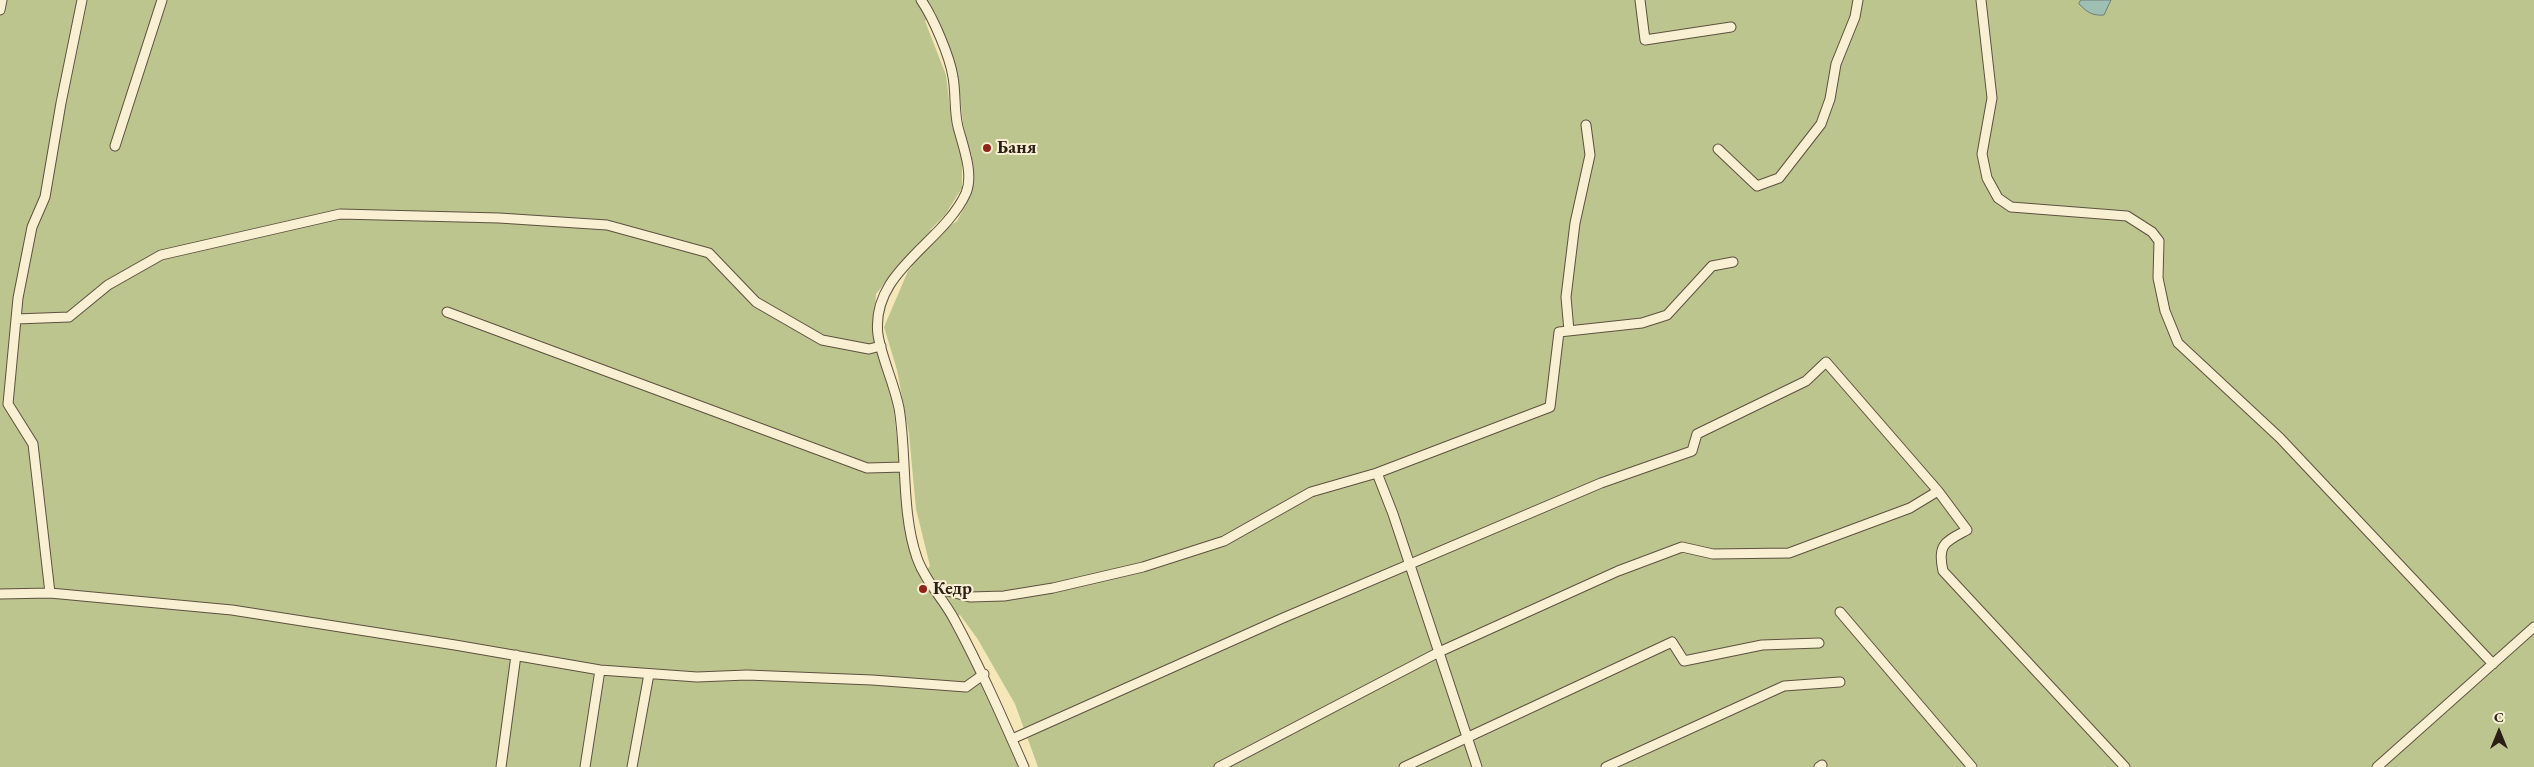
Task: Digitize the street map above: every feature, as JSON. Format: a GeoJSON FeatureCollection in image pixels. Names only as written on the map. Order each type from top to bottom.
{"type":"FeatureCollection","features":[{"type":"Feature","properties":{"kind":"street"},"geometry":{"type":"LineString","coordinates":[[0,10],[2,0]]}},
{"type":"Feature","properties":{"kind":"street"},"geometry":{"type":"LineString","coordinates":[[50,593],[33,444],[8,404],[18,298],[32,227],[45,197],[61,103],[82,0]]}},
{"type":"Feature","properties":{"kind":"street"},"geometry":{"type":"LineString","coordinates":[[115,146],[162,0]]}},
{"type":"Feature","properties":{"kind":"street"},"geometry":{"type":"LineString","coordinates":[[921,0],[930,12],[953,75],[958,126],[968,156],[967,191],[952,218],[905,264],[880,299],[878,334],[898,407],[916,556],[926,578],[950,611],[984,674],[1024,767]]}},
{"type":"Feature","properties":{"kind":"street"},"geometry":{"type":"LineString","coordinates":[[1640,0],[1645,40],[1731,28]]}},
{"type":"Feature","properties":{"kind":"street"},"geometry":{"type":"LineString","coordinates":[[1718,149],[1757,186],[1779,178],[1821,124],[1830,99],[1836,64],[1855,17],[1858,0]]}},
{"type":"Feature","properties":{"kind":"street"},"geometry":{"type":"LineString","coordinates":[[1981,0],[1992,98],[1982,154],[1987,178],[1998,198],[2011,207],[2127,216],[2152,232],[2158,241],[2158,278],[2165,312],[2178,343],[2280,438],[2493,664]]}},
{"type":"Feature","properties":{"kind":"street"},"geometry":{"type":"LineString","coordinates":[[1569,331],[1566,297],[1574,223],[1590,155],[1586,125]]}},
{"type":"Feature","properties":{"kind":"street"},"geometry":{"type":"LineString","coordinates":[[16,320],[69,317],[108,286],[161,255],[340,214],[500,218],[607,225],[709,253],[756,302],[822,340],[869,349],[882,346]]}},
{"type":"Feature","properties":{"kind":"street"},"geometry":{"type":"LineString","coordinates":[[933,587],[970,597],[1004,596],[1108,576],[1224,541],[1311,492],[1377,474],[1550,407],[1559,332],[1642,323],[1667,315],[1712,266],[1733,262]]}},
{"type":"Feature","properties":{"kind":"street"},"geometry":{"type":"LineString","coordinates":[[447,312],[867,468],[904,467]]}},
{"type":"Feature","properties":{"kind":"street"},"geometry":{"type":"LineString","coordinates":[[1012,739],[1283,618],[1601,483],[1692,451],[1697,434],[1806,381],[1826,362],[1938,491],[1967,530],[1946,541],[1940,555],[1943,571],[2125,767]]}},
{"type":"Feature","properties":{"kind":"street"},"geometry":{"type":"LineString","coordinates":[[1377,474],[1477,767]]}},
{"type":"Feature","properties":{"kind":"street"},"geometry":{"type":"LineString","coordinates":[[1219,767],[1439,652],[1618,572],[1682,547],[1713,554],[1789,553],[1910,508],[1938,491]]}},
{"type":"Feature","properties":{"kind":"street"},"geometry":{"type":"LineString","coordinates":[[0,594],[50,593],[232,610],[600,670],[650,674],[787,677],[966,687],[984,674]]}},
{"type":"Feature","properties":{"kind":"street"},"geometry":{"type":"LineString","coordinates":[[1840,612],[1972,767]]}},
{"type":"Feature","properties":{"kind":"street"},"geometry":{"type":"LineString","coordinates":[[2377,767],[2534,627]]}},
{"type":"Feature","properties":{"kind":"street"},"geometry":{"type":"LineString","coordinates":[[1404,767],[1672,642],[1684,660],[1762,645],[1819,643]]}},
{"type":"Feature","properties":{"kind":"street"},"geometry":{"type":"LineString","coordinates":[[501,767],[516,655]]}},
{"type":"Feature","properties":{"kind":"street"},"geometry":{"type":"LineString","coordinates":[[585,767],[600,670]]}},
{"type":"Feature","properties":{"kind":"street"},"geometry":{"type":"LineString","coordinates":[[632,767],[650,674]]}},
{"type":"Feature","properties":{"kind":"street"},"geometry":{"type":"LineString","coordinates":[[1606,767],[1784,686],[1840,682]]}},
{"type":"Feature","properties":{"kind":"green space"},"geometry":{"type":"Polygon","coordinates":[[[0,0],[2534,0],[2534,767],[1038,767],[1015,704],[977,638],[960,615],[951,619],[997,711],[1018,767],[0,767],[0,0]],[[935,12],[925,21],[946,75],[952,125],[962,156],[962,188],[945,215],[930,230],[943,231],[957,221],[971,195],[972,156],[963,124],[958,76],[935,12]],[[908,254],[876,294],[873,335],[891,383],[904,508],[916,569],[922,576],[930,566],[916,509],[909,434],[897,370],[884,327],[908,271],[912,267],[903,262],[908,254]]]}},
{"type":"Feature","properties":{"kind":"water"},"geometry":{"type":"Polygon","coordinates":[[[2081,0],[2111,0],[2104,15],[2100,15],[2090,13],[2079,4],[2081,0]]]}},
{"type":"Feature","properties":{"kind":"place","name":"Баня"},"geometry":{"type":"Point","coordinates":[987,148]}},
{"type":"Feature","properties":{"kind":"place","name":"Кедр"},"geometry":{"type":"Point","coordinates":[923,589]}}]}
